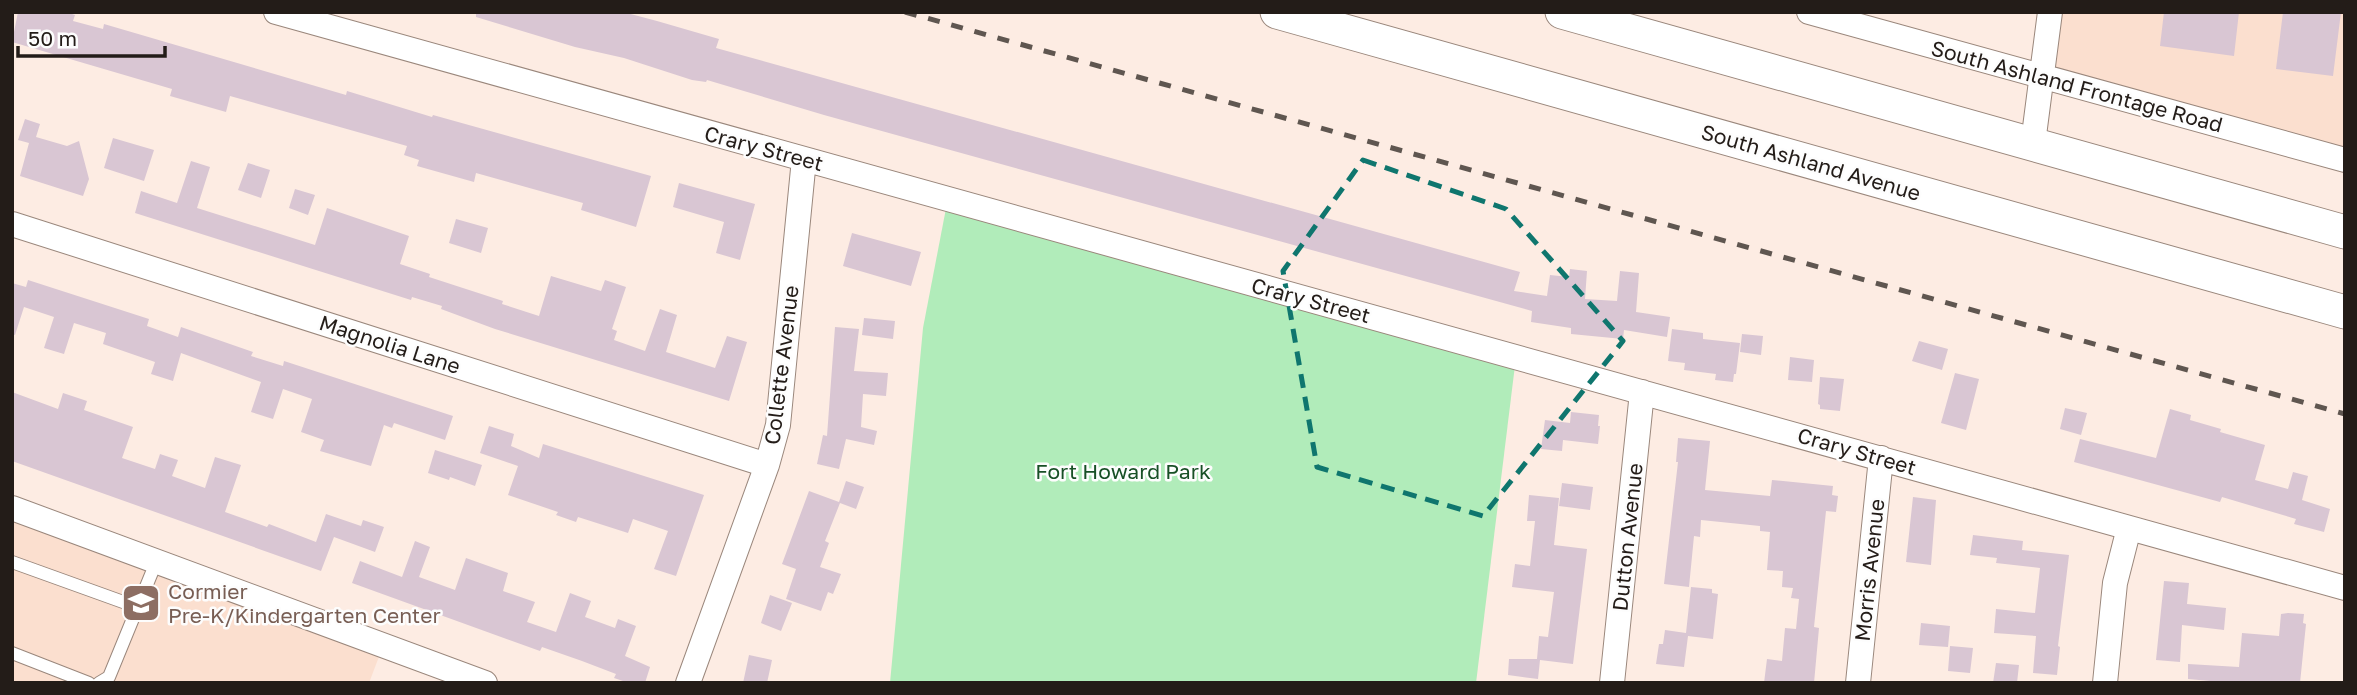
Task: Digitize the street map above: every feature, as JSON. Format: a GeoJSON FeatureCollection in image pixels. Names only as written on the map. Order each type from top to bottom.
{"type":"FeatureCollection","features":[{"type":"Feature","properties":{"kind":"main road","name":"South Ashland Avenue"},"geometry":{"type":"LineString","coordinates":[[1277,12],[2345,312]]}},
{"type":"Feature","properties":{"kind":"main road"},"geometry":{"type":"LineString","coordinates":[[1562,12],[2345,232]]}},
{"type":"Feature","properties":{"kind":"street","name":"Crary Street"},"geometry":{"type":"LineString","coordinates":[[276,12],[2345,588]]}},
{"type":"Feature","properties":{"kind":"street","name":"South Ashland Frontage Road"},"geometry":{"type":"LineString","coordinates":[[1809,12],[2345,160]]}},
{"type":"Feature","properties":{"kind":"street"},"geometry":{"type":"LineString","coordinates":[[2033,144],[2050,12]]}},
{"type":"Feature","properties":{"kind":"street","name":"Collette Avenue"},"geometry":{"type":"LineString","coordinates":[[688,683],[767,465],[778,425],[804,159]]}},
{"type":"Feature","properties":{"kind":"street","name":"Magnolia Lane"},"geometry":{"type":"LineString","coordinates":[[12,224],[767,465]]}},
{"type":"Feature","properties":{"kind":"street","name":"Dutton Avenue"},"geometry":{"type":"LineString","coordinates":[[1612,683],[1642,392]]}},
{"type":"Feature","properties":{"kind":"street","name":"Morris Avenue"},"geometry":{"type":"LineString","coordinates":[[1858,683],[1881,458]]}},
{"type":"Feature","properties":{"kind":"street"},"geometry":{"type":"LineString","coordinates":[[12,508],[485,683]]}},
{"type":"Feature","properties":{"kind":"street"},"geometry":{"type":"LineString","coordinates":[[2105,683],[2115,583],[2129,528]]}},
{"type":"Feature","properties":{"kind":"lane"},"geometry":{"type":"LineString","coordinates":[[99,683],[109,677],[157,560]]}},
{"type":"Feature","properties":{"kind":"lane"},"geometry":{"type":"LineString","coordinates":[[12,562],[137,607]]}},
{"type":"Feature","properties":{"kind":"lane"},"geometry":{"type":"LineString","coordinates":[[12,653],[89,683]]}},
{"type":"Feature","properties":{"kind":"highlighted area"},"geometry":{"type":"Polygon","coordinates":[[[1363,160],[1506,209],[1623,341],[1483,516],[1317,467],[1283,271],[1363,160]]]}},
{"type":"Feature","properties":{"kind":"shaded area"},"geometry":{"type":"Polygon","coordinates":[[[2050,12],[2345,12],[2345,160],[2043,78],[2050,12]]]}},
{"type":"Feature","properties":{"kind":"shaded area","name":"Cormier Pre-K/Kindergarten Center"},"geometry":{"type":"Polygon","coordinates":[[[12,508],[383,646],[369,683],[12,683],[12,508]]]}},
{"type":"Feature","properties":{"kind":"green space","name":"Fort Howard Park"},"geometry":{"type":"Polygon","coordinates":[[[948,198],[1516,357],[1476,683],[890,683],[923,328],[948,198]]]}},
{"type":"Feature","properties":{"kind":"building"},"geometry":{"type":"Polygon","coordinates":[[[18,12],[66,12],[75,15],[73,21],[103,29],[104,24],[346,95],[347,91],[432,117],[433,115],[651,176],[636,227],[581,210],[583,203],[476,173],[474,182],[417,166],[419,160],[404,155],[407,146],[230,96],[226,112],[170,96],[172,89],[12,42],[18,12]]]}},
{"type":"Feature","properties":{"kind":"building"},"geometry":{"type":"Polygon","coordinates":[[[476,12],[623,12],[657,21],[719,39],[716,48],[1520,272],[1514,291],[1547,296],[1550,275],[1569,277],[1570,269],[1587,271],[1585,299],[1617,301],[1620,271],[1639,273],[1636,312],[1670,317],[1667,337],[1624,330],[1623,339],[1571,334],[1571,328],[1531,322],[1532,311],[824,115],[707,80],[692,80],[624,58],[575,47],[476,17],[476,12]]]}},
{"type":"Feature","properties":{"kind":"building"},"geometry":{"type":"Polygon","coordinates":[[[2164,12],[2239,12],[2234,56],[2160,46],[2164,12]]]}},
{"type":"Feature","properties":{"kind":"building"},"geometry":{"type":"Polygon","coordinates":[[[2283,12],[2341,12],[2333,76],[2276,69],[2283,12]]]}},
{"type":"Feature","properties":{"kind":"building"},"geometry":{"type":"Polygon","coordinates":[[[25,119],[40,124],[36,137],[67,146],[79,141],[89,179],[83,196],[20,176],[29,143],[18,140],[25,119]]]}},
{"type":"Feature","properties":{"kind":"building"},"geometry":{"type":"Polygon","coordinates":[[[113,138],[154,150],[144,181],[104,168],[113,138]]]}},
{"type":"Feature","properties":{"kind":"building"},"geometry":{"type":"Polygon","coordinates":[[[191,161],[210,167],[197,208],[315,245],[327,208],[409,236],[400,264],[539,316],[551,276],[601,291],[605,280],[626,287],[612,329],[617,331],[614,340],[645,351],[660,309],[677,315],[666,352],[715,368],[727,336],[747,342],[729,401],[495,329],[441,309],[442,306],[412,297],[411,300],[135,213],[141,191],[177,203],[191,161]]]}},
{"type":"Feature","properties":{"kind":"building"},"geometry":{"type":"Polygon","coordinates":[[[248,163],[270,170],[261,198],[238,190],[248,163]]]}},
{"type":"Feature","properties":{"kind":"building"},"geometry":{"type":"Polygon","coordinates":[[[679,183],[755,204],[740,260],[716,253],[724,222],[673,207],[679,183]]]}},
{"type":"Feature","properties":{"kind":"building"},"geometry":{"type":"Polygon","coordinates":[[[295,189],[315,195],[308,215],[289,208],[295,189]]]}},
{"type":"Feature","properties":{"kind":"building"},"geometry":{"type":"Polygon","coordinates":[[[456,219],[488,228],[481,253],[449,243],[456,219]]]}},
{"type":"Feature","properties":{"kind":"building"},"geometry":{"type":"Polygon","coordinates":[[[852,233],[921,252],[911,286],[843,266],[852,233]]]}},
{"type":"Feature","properties":{"kind":"building"},"geometry":{"type":"Polygon","coordinates":[[[28,280],[149,319],[147,326],[178,337],[181,327],[253,352],[251,356],[283,366],[284,361],[453,416],[445,440],[394,423],[392,428],[384,425],[371,466],[320,451],[324,440],[301,432],[312,399],[283,389],[273,419],[251,412],[261,382],[181,353],[173,381],[151,374],[155,362],[103,344],[106,333],[74,323],[64,354],[44,348],[54,317],[24,307],[15,335],[12,334],[12,283],[26,287],[28,280]]]}},
{"type":"Feature","properties":{"kind":"building"},"geometry":{"type":"Polygon","coordinates":[[[864,318],[895,321],[893,339],[862,335],[864,318]]]}},
{"type":"Feature","properties":{"kind":"building"},"geometry":{"type":"Polygon","coordinates":[[[835,327],[859,329],[854,371],[888,373],[886,396],[863,394],[861,427],[877,431],[874,445],[846,439],[839,469],[817,464],[823,435],[827,436],[835,327]]]}},
{"type":"Feature","properties":{"kind":"building"},"geometry":{"type":"Polygon","coordinates":[[[1672,329],[1703,333],[1703,339],[1740,343],[1733,382],[1715,380],[1716,374],[1684,370],[1685,363],[1668,361],[1672,329]]]}},
{"type":"Feature","properties":{"kind":"building"},"geometry":{"type":"Polygon","coordinates":[[[1742,334],[1763,336],[1761,355],[1740,352],[1742,334]]]}},
{"type":"Feature","properties":{"kind":"building"},"geometry":{"type":"Polygon","coordinates":[[[1919,341],[1948,349],[1942,370],[1912,361],[1919,341]]]}},
{"type":"Feature","properties":{"kind":"building"},"geometry":{"type":"Polygon","coordinates":[[[1790,357],[1814,360],[1812,382],[1788,380],[1790,357]]]}},
{"type":"Feature","properties":{"kind":"building"},"geometry":{"type":"Polygon","coordinates":[[[1955,373],[1979,379],[1966,430],[1941,423],[1955,373]]]}},
{"type":"Feature","properties":{"kind":"building"},"geometry":{"type":"Polygon","coordinates":[[[1820,377],[1844,379],[1840,411],[1820,409],[1820,377]]]}},
{"type":"Feature","properties":{"kind":"building"},"geometry":{"type":"Polygon","coordinates":[[[12,392],[58,409],[63,393],[87,401],[84,410],[133,427],[122,458],[155,469],[160,454],[178,460],[172,476],[205,488],[215,457],[241,465],[225,512],[267,527],[269,524],[316,542],[326,514],[361,526],[363,520],[384,527],[375,552],[334,537],[321,571],[12,461],[12,392]]]}},
{"type":"Feature","properties":{"kind":"building"},"geometry":{"type":"Polygon","coordinates":[[[2065,408],[2087,413],[2081,435],[2060,429],[2065,408]]]}},
{"type":"Feature","properties":{"kind":"building"},"geometry":{"type":"Polygon","coordinates":[[[2170,409],[2191,415],[2190,420],[2221,429],[2220,432],[2265,445],[2255,480],[2288,489],[2293,472],[2308,476],[2302,500],[2330,509],[2324,532],[2294,524],[2296,519],[2222,497],[2220,502],[2074,462],[2080,439],[2156,458],[2170,409]]]}},
{"type":"Feature","properties":{"kind":"building"},"geometry":{"type":"Polygon","coordinates":[[[1571,412],[1599,415],[1598,444],[1563,440],[1562,451],[1541,449],[1545,420],[1570,423],[1571,412]]]}},
{"type":"Feature","properties":{"kind":"building"},"geometry":{"type":"Polygon","coordinates":[[[489,426],[514,434],[511,446],[539,458],[543,444],[704,495],[676,576],[654,569],[668,531],[633,519],[628,533],[578,517],[576,522],[556,515],[558,512],[508,495],[518,466],[480,453],[489,426]]]}},
{"type":"Feature","properties":{"kind":"building"},"geometry":{"type":"Polygon","coordinates":[[[1678,438],[1710,441],[1705,490],[1770,496],[1772,480],[1833,486],[1832,495],[1838,496],[1836,512],[1826,511],[1814,627],[1819,628],[1814,683],[1764,683],[1767,659],[1782,661],[1785,628],[1796,629],[1799,599],[1791,598],[1793,588],[1782,587],[1783,571],[1767,570],[1770,532],[1760,531],[1760,526],[1701,520],[1700,537],[1694,536],[1689,587],[1664,584],[1678,462],[1678,438]]]}},
{"type":"Feature","properties":{"kind":"building"},"geometry":{"type":"Polygon","coordinates":[[[435,450],[482,465],[475,486],[428,473],[435,450]]]}},
{"type":"Feature","properties":{"kind":"building"},"geometry":{"type":"Polygon","coordinates":[[[846,481],[864,487],[856,509],[840,503],[825,541],[829,543],[820,567],[841,574],[833,594],[828,592],[821,611],[786,599],[796,569],[782,564],[809,491],[839,502],[846,481]]]}},
{"type":"Feature","properties":{"kind":"building"},"geometry":{"type":"Polygon","coordinates":[[[1562,483],[1593,487],[1590,510],[1559,506],[1562,483]]]}},
{"type":"Feature","properties":{"kind":"building"},"geometry":{"type":"Polygon","coordinates":[[[1529,495],[1559,498],[1554,545],[1587,549],[1573,664],[1540,660],[1538,679],[1508,675],[1509,659],[1537,659],[1539,636],[1548,637],[1554,592],[1512,587],[1515,564],[1530,566],[1535,521],[1527,521],[1529,495]]]}},
{"type":"Feature","properties":{"kind":"building"},"geometry":{"type":"Polygon","coordinates":[[[1913,497],[1936,500],[1931,565],[1906,562],[1913,497]]]}},
{"type":"Feature","properties":{"kind":"building"},"geometry":{"type":"Polygon","coordinates":[[[1973,535],[2023,541],[2022,550],[2069,555],[2057,675],[2033,673],[2036,636],[1994,633],[1996,609],[2035,613],[2040,568],[1996,563],[1997,558],[1970,555],[1973,535]]]}},
{"type":"Feature","properties":{"kind":"building"},"geometry":{"type":"Polygon","coordinates":[[[415,541],[430,547],[419,577],[455,590],[466,558],[508,573],[503,591],[535,602],[527,622],[556,632],[570,593],[591,601],[585,617],[615,628],[618,619],[636,626],[625,656],[650,667],[645,683],[629,683],[614,678],[616,674],[582,661],[542,647],[540,651],[352,583],[360,561],[402,577],[415,541]]]}},
{"type":"Feature","properties":{"kind":"building"},"geometry":{"type":"Polygon","coordinates":[[[2164,581],[2189,583],[2187,604],[2226,608],[2224,630],[2182,625],[2180,662],[2156,660],[2164,581]]]}},
{"type":"Feature","properties":{"kind":"building"},"geometry":{"type":"Polygon","coordinates":[[[1691,587],[1712,589],[1712,593],[1718,594],[1713,639],[1688,636],[1684,667],[1656,664],[1659,644],[1663,644],[1665,630],[1686,633],[1691,587]]]}},
{"type":"Feature","properties":{"kind":"building"},"geometry":{"type":"Polygon","coordinates":[[[770,595],[792,603],[781,631],[761,623],[770,595]]]}},
{"type":"Feature","properties":{"kind":"building"},"geometry":{"type":"Polygon","coordinates":[[[2281,614],[2304,614],[2303,623],[2306,624],[2300,683],[2232,683],[2188,679],[2188,664],[2239,667],[2242,633],[2279,636],[2281,614]]]}},
{"type":"Feature","properties":{"kind":"building"},"geometry":{"type":"Polygon","coordinates":[[[1921,623],[1950,626],[1948,647],[1919,645],[1921,623]]]}},
{"type":"Feature","properties":{"kind":"building"},"geometry":{"type":"Polygon","coordinates":[[[1950,646],[1973,648],[1970,673],[1948,671],[1950,646]]]}},
{"type":"Feature","properties":{"kind":"building"},"geometry":{"type":"Polygon","coordinates":[[[749,655],[772,660],[767,683],[743,683],[749,655]]]}},
{"type":"Feature","properties":{"kind":"building"},"geometry":{"type":"Polygon","coordinates":[[[1996,663],[2019,665],[2017,683],[1993,683],[1996,663]]]}},
{"type":"Feature","properties":{"kind":"railway"},"geometry":{"type":"LineString","coordinates":[[905,12],[2345,414]]}},
{"type":"Feature","properties":{"kind":"place","name":"Cormier Pre-K/Kindergarten Center"},"geometry":{"type":"Point","coordinates":[141,603]}}]}
